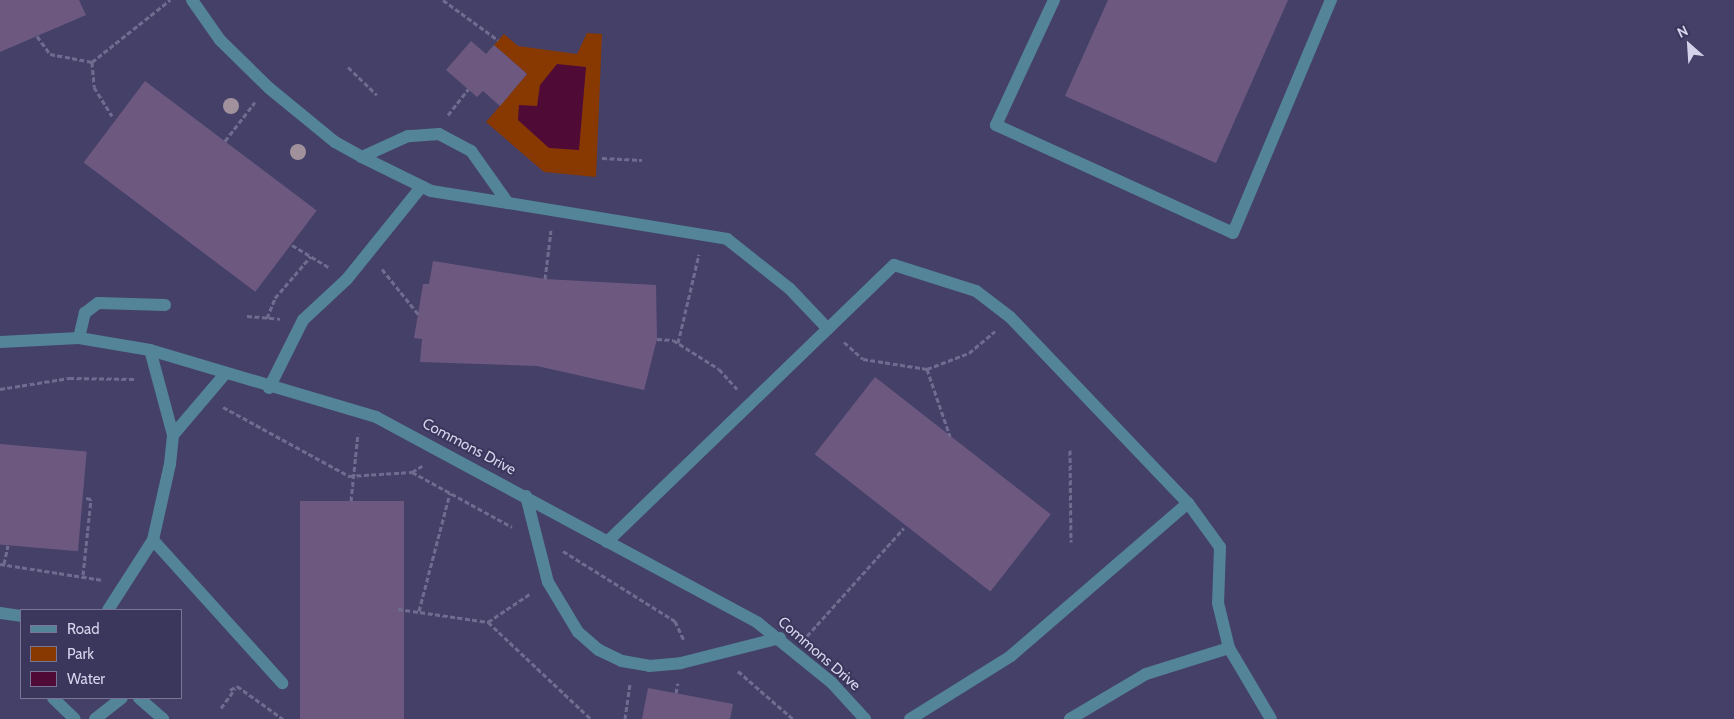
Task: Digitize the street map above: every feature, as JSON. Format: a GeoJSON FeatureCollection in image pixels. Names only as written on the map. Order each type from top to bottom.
{"type":"FeatureCollection","features":[{"type":"Feature","properties":{"kind":"street"},"geometry":{"type":"LineString","coordinates":[[192,0],[220,40],[269,88],[335,142],[362,157],[422,186],[470,200],[508,203],[703,232],[740,247],[828,329]]}},
{"type":"Feature","properties":{"kind":"street"},"geometry":{"type":"LineString","coordinates":[[1054,0],[996,125],[1233,233],[1331,0]]}},
{"type":"Feature","properties":{"kind":"street"},"geometry":{"type":"LineString","coordinates":[[362,157],[408,136],[433,133],[471,152],[508,203]]}},
{"type":"Feature","properties":{"kind":"street"},"geometry":{"type":"LineString","coordinates":[[269,388],[303,320],[347,279],[422,186]]}},
{"type":"Feature","properties":{"kind":"street"},"geometry":{"type":"LineString","coordinates":[[607,542],[894,265],[976,291],[1010,318],[1188,503],[1220,547],[1218,603],[1229,648],[1271,719]]}},
{"type":"Feature","properties":{"kind":"street"},"geometry":{"type":"LineString","coordinates":[[79,338],[85,313],[98,303],[165,305]]}},
{"type":"Feature","properties":{"kind":"street","name":"Commons Drive"},"geometry":{"type":"LineString","coordinates":[[0,342],[79,338],[150,350],[269,388],[359,411],[526,496],[780,638],[865,719]]}},
{"type":"Feature","properties":{"kind":"street"},"geometry":{"type":"LineString","coordinates":[[109,609],[127,584],[153,540],[173,435],[150,350]]}},
{"type":"Feature","properties":{"kind":"street"},"geometry":{"type":"LineString","coordinates":[[173,435],[225,374]]}},
{"type":"Feature","properties":{"kind":"street"},"geometry":{"type":"LineString","coordinates":[[526,496],[548,582],[578,632],[599,650],[632,663],[681,663],[780,638]]}},
{"type":"Feature","properties":{"kind":"street"},"geometry":{"type":"LineString","coordinates":[[910,719],[1011,656],[1188,503]]}},
{"type":"Feature","properties":{"kind":"street"},"geometry":{"type":"LineString","coordinates":[[153,540],[282,683]]}},
{"type":"Feature","properties":{"kind":"street"},"geometry":{"type":"LineString","coordinates":[[0,613],[20,616]]}},
{"type":"Feature","properties":{"kind":"street"},"geometry":{"type":"LineString","coordinates":[[1070,719],[1146,674],[1229,648]]}},
{"type":"Feature","properties":{"kind":"street"},"geometry":{"type":"LineString","coordinates":[[54,699],[76,719]]}},
{"type":"Feature","properties":{"kind":"street"},"geometry":{"type":"LineString","coordinates":[[95,719],[121,699]]}},
{"type":"Feature","properties":{"kind":"street"},"geometry":{"type":"LineString","coordinates":[[140,699],[163,719]]}},
{"type":"Feature","properties":{"kind":"path"},"geometry":{"type":"LineString","coordinates":[[37,36],[50,54],[92,62],[170,0]]}},
{"type":"Feature","properties":{"kind":"path"},"geometry":{"type":"LineString","coordinates":[[443,0],[498,40]]}},
{"type":"Feature","properties":{"kind":"path"},"geometry":{"type":"LineString","coordinates":[[92,62],[94,87],[112,116]]}},
{"type":"Feature","properties":{"kind":"path"},"geometry":{"type":"LineString","coordinates":[[348,67],[377,95]]}},
{"type":"Feature","properties":{"kind":"path"},"geometry":{"type":"LineString","coordinates":[[225,141],[269,88]]}},
{"type":"Feature","properties":{"kind":"path"},"geometry":{"type":"LineString","coordinates":[[433,133],[468,89]]}},
{"type":"Feature","properties":{"kind":"path"},"geometry":{"type":"LineString","coordinates":[[602,158],[642,160]]}},
{"type":"Feature","properties":{"kind":"path"},"geometry":{"type":"LineString","coordinates":[[545,279],[554,211]]}},
{"type":"Feature","properties":{"kind":"path"},"geometry":{"type":"LineString","coordinates":[[678,344],[703,232]]}},
{"type":"Feature","properties":{"kind":"path"},"geometry":{"type":"LineString","coordinates":[[292,245],[347,279]]}},
{"type":"Feature","properties":{"kind":"path"},"geometry":{"type":"LineString","coordinates":[[368,251],[419,315]]}},
{"type":"Feature","properties":{"kind":"path"},"geometry":{"type":"LineString","coordinates":[[267,318],[274,298],[311,256]]}},
{"type":"Feature","properties":{"kind":"path"},"geometry":{"type":"LineString","coordinates":[[248,316],[303,320]]}},
{"type":"Feature","properties":{"kind":"path"},"geometry":{"type":"LineString","coordinates":[[828,329],[863,358],[927,369],[969,353],[1010,318]]}},
{"type":"Feature","properties":{"kind":"path"},"geometry":{"type":"LineString","coordinates":[[657,338],[678,344],[719,369],[750,404]]}},
{"type":"Feature","properties":{"kind":"path"},"geometry":{"type":"LineString","coordinates":[[927,369],[950,436]]}},
{"type":"Feature","properties":{"kind":"path"},"geometry":{"type":"LineString","coordinates":[[0,389],[69,378],[159,379]]}},
{"type":"Feature","properties":{"kind":"path"},"geometry":{"type":"LineString","coordinates":[[204,400],[357,478],[412,472],[514,528],[534,533],[675,621],[684,640],[681,663]]}},
{"type":"Feature","properties":{"kind":"path"},"geometry":{"type":"LineString","coordinates":[[351,501],[357,478],[359,411]]}},
{"type":"Feature","properties":{"kind":"path"},"geometry":{"type":"LineString","coordinates":[[1070,450],[1071,542]]}},
{"type":"Feature","properties":{"kind":"path"},"geometry":{"type":"LineString","coordinates":[[419,611],[450,493]]}},
{"type":"Feature","properties":{"kind":"path"},"geometry":{"type":"LineString","coordinates":[[83,575],[91,499],[86,498]]}},
{"type":"Feature","properties":{"kind":"path"},"geometry":{"type":"LineString","coordinates":[[794,651],[904,528]]}},
{"type":"Feature","properties":{"kind":"path"},"geometry":{"type":"LineString","coordinates":[[8,545],[2,564],[83,575],[127,584]]}},
{"type":"Feature","properties":{"kind":"path"},"geometry":{"type":"LineString","coordinates":[[488,622],[548,582]]}},
{"type":"Feature","properties":{"kind":"path"},"geometry":{"type":"LineString","coordinates":[[398,610],[419,611],[488,622],[591,719]]}},
{"type":"Feature","properties":{"kind":"path"},"geometry":{"type":"LineString","coordinates":[[729,650],[733,667],[792,719]]}},
{"type":"Feature","properties":{"kind":"path"},"geometry":{"type":"LineString","coordinates":[[625,719],[632,663]]}},
{"type":"Feature","properties":{"kind":"path"},"geometry":{"type":"LineString","coordinates":[[230,690],[237,686]]}},
{"type":"Feature","properties":{"kind":"path"},"geometry":{"type":"LineString","coordinates":[[220,708],[237,686]]}},
{"type":"Feature","properties":{"kind":"path"},"geometry":{"type":"LineString","coordinates":[[237,686],[283,719]]}},
{"type":"Feature","properties":{"kind":"green space"},"geometry":{"type":"Polygon","coordinates":[[[587,33],[602,34],[596,177],[544,172],[486,122],[527,74],[494,45],[504,34],[518,46],[577,54],[587,33]]]}},
{"type":"Feature","properties":{"kind":"water"},"geometry":{"type":"Polygon","coordinates":[[[557,64],[586,67],[579,150],[549,148],[518,120],[519,105],[537,106],[540,85],[557,64]]]}},
{"type":"Feature","properties":{"kind":"building"},"geometry":{"type":"Polygon","coordinates":[[[0,0],[79,0],[86,15],[0,52],[0,0]]]}},
{"type":"Feature","properties":{"kind":"building"},"geometry":{"type":"Polygon","coordinates":[[[1108,0],[1288,0],[1216,163],[1065,96],[1108,0]]]}},
{"type":"Feature","properties":{"kind":"building"},"geometry":{"type":"Polygon","coordinates":[[[471,41],[486,54],[494,45],[527,74],[500,106],[483,91],[477,97],[446,70],[471,41]]]}},
{"type":"Feature","properties":{"kind":"building"},"geometry":{"type":"Polygon","coordinates":[[[145,81],[317,210],[255,292],[84,162],[145,81]]]}},
{"type":"Feature","properties":{"kind":"building"},"geometry":{"type":"Polygon","coordinates":[[[433,261],[545,279],[656,285],[657,339],[644,390],[537,366],[420,362],[422,339],[414,338],[423,284],[429,284],[433,261]]]}},
{"type":"Feature","properties":{"kind":"building"},"geometry":{"type":"Polygon","coordinates":[[[875,377],[1051,514],[990,592],[815,454],[875,377]]]}},
{"type":"Feature","properties":{"kind":"building"},"geometry":{"type":"Polygon","coordinates":[[[0,444],[87,452],[78,551],[0,544],[0,444]]]}},
{"type":"Feature","properties":{"kind":"building"},"geometry":{"type":"Polygon","coordinates":[[[300,501],[404,501],[404,719],[300,719],[300,501]]]}},
{"type":"Feature","properties":{"kind":"building"},"geometry":{"type":"Polygon","coordinates":[[[648,688],[733,704],[730,719],[642,719],[648,688]]]}}]}
